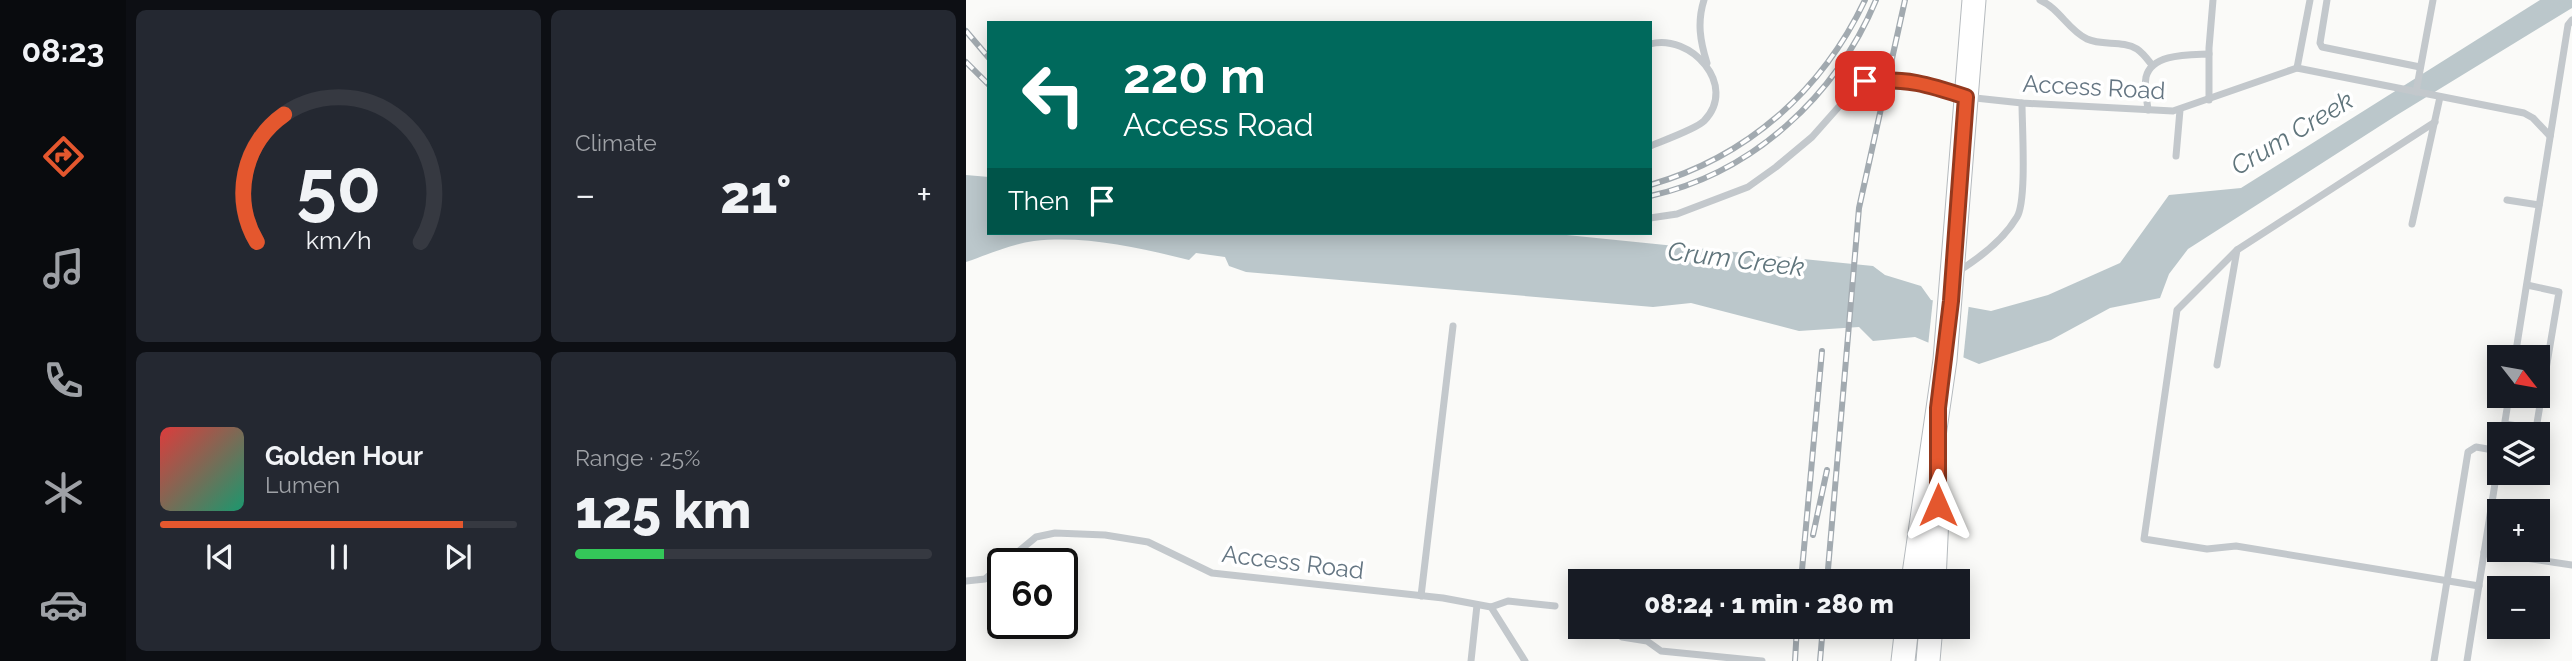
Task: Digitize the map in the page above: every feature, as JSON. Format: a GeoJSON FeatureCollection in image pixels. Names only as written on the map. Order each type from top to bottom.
{"type":"FeatureCollection","features":[{"type":"Feature","properties":{"kind":"main road"},"geometry":{"type":"LineString","coordinates":[[1915,569],[1945,360],[1974,0]]}},
{"type":"Feature","properties":{"kind":"main road"},"geometry":{"type":"LineString","coordinates":[[1935,569],[1938,529],[1938,408]]}},
{"type":"Feature","properties":{"kind":"main road"},"geometry":{"type":"LineString","coordinates":[[1903,661],[1906,639]]}},
{"type":"Feature","properties":{"kind":"main road"},"geometry":{"type":"LineString","coordinates":[[1928,661],[1930,639]]}},
{"type":"Feature","properties":{"kind":"lane"},"geometry":{"type":"LineString","coordinates":[[1652,145],[1703,122],[1714,106],[1715,80],[1707,64],[1700,38],[1700,13],[1704,0]]}},
{"type":"Feature","properties":{"kind":"lane"},"geometry":{"type":"LineString","coordinates":[[2040,0],[2049,4],[2078,33],[2089,40],[2130,46],[2139,50],[2152,65]]}},
{"type":"Feature","properties":{"kind":"lane"},"geometry":{"type":"LineString","coordinates":[[2209,100],[2213,0]]}},
{"type":"Feature","properties":{"kind":"lane"},"geometry":{"type":"LineString","coordinates":[[2309,0],[2297,68],[2524,113],[2533,118],[2550,136]]}},
{"type":"Feature","properties":{"kind":"lane"},"geometry":{"type":"LineString","coordinates":[[2327,0],[2320,43],[2322,47],[2420,66]]}},
{"type":"Feature","properties":{"kind":"lane"},"geometry":{"type":"LineString","coordinates":[[2416,93],[2432,0]]}},
{"type":"Feature","properties":{"kind":"lane"},"geometry":{"type":"LineString","coordinates":[[2517,345],[2568,25],[2572,20]]}},
{"type":"Feature","properties":{"kind":"lane"},"geometry":{"type":"LineString","coordinates":[[1652,44],[1667,43],[1680,47],[1707,64]]}},
{"type":"Feature","properties":{"kind":"lane"},"geometry":{"type":"LineString","coordinates":[[2148,110],[2146,77],[2152,65],[2173,56],[2209,54]]}},
{"type":"Feature","properties":{"kind":"lane","name":"Access Road"},"geometry":{"type":"LineString","coordinates":[[1652,218],[1677,214],[1748,187],[1812,136],[1865,81],[1887,79],[1922,82],[1966,97],[2022,103],[2179,110],[2297,68]]}},
{"type":"Feature","properties":{"kind":"lane"},"geometry":{"type":"LineString","coordinates":[[2412,224],[2441,97]]}},
{"type":"Feature","properties":{"kind":"lane"},"geometry":{"type":"LineString","coordinates":[[1953,274],[1975,261],[2018,216],[2021,200],[2022,103]]}},
{"type":"Feature","properties":{"kind":"lane"},"geometry":{"type":"LineString","coordinates":[[2176,156],[2179,110]]}},
{"type":"Feature","properties":{"kind":"lane"},"geometry":{"type":"LineString","coordinates":[[2435,122],[2237,250],[2177,310],[2144,539],[2207,549],[2236,546],[2479,586]]}},
{"type":"Feature","properties":{"kind":"lane"},"geometry":{"type":"LineString","coordinates":[[2507,200],[2539,205]]}},
{"type":"Feature","properties":{"kind":"lane"},"geometry":{"type":"LineString","coordinates":[[2217,365],[2237,250]]}},
{"type":"Feature","properties":{"kind":"lane"},"geometry":{"type":"LineString","coordinates":[[2526,285],[2559,292],[2537,422]]}},
{"type":"Feature","properties":{"kind":"lane"},"geometry":{"type":"LineString","coordinates":[[1421,596],[1453,326]]}},
{"type":"Feature","properties":{"kind":"lane"},"geometry":{"type":"LineString","coordinates":[[2434,661],[2468,452],[2476,447],[2487,449]]}},
{"type":"Feature","properties":{"kind":"lane"},"geometry":{"type":"LineString","coordinates":[[2467,661],[2495,485]]}},
{"type":"Feature","properties":{"kind":"lane","name":"Access Road"},"geometry":{"type":"LineString","coordinates":[[966,581],[985,579],[1036,537],[1055,533],[1105,535],[1148,542],[1212,573],[1421,596],[1491,607],[1508,601],[1555,606]]}},
{"type":"Feature","properties":{"kind":"lane"},"geometry":{"type":"LineString","coordinates":[[2484,552],[2572,565]]}},
{"type":"Feature","properties":{"kind":"lane"},"geometry":{"type":"LineString","coordinates":[[1471,661],[1477,605]]}},
{"type":"Feature","properties":{"kind":"lane"},"geometry":{"type":"LineString","coordinates":[[1491,607],[1525,661]]}},
{"type":"Feature","properties":{"kind":"lane"},"geometry":{"type":"LineString","coordinates":[[1634,639],[1647,641],[1661,651],[1762,661]]}},
{"type":"Feature","properties":{"kind":"lane"},"geometry":{"type":"LineString","coordinates":[[1658,661],[1661,651]]}},
{"type":"Feature","properties":{"kind":"water","name":"Crum Creek"},"geometry":{"type":"Polygon","coordinates":[[[2540,0],[2572,0],[2572,8],[2397,115],[2188,249],[2169,274],[2160,298],[2110,308],[2051,340],[1979,364],[1915,337],[1873,341],[1859,327],[1799,331],[1691,303],[1653,307],[1246,272],[1229,266],[1225,257],[1196,253],[1189,260],[1093,241],[1025,242],[966,262],[966,175],[987,177],[987,235],[1567,235],[1873,266],[1885,275],[1921,286],[1931,300],[1991,311],[2048,295],[2120,263],[2169,195],[2241,188],[2540,0]]]}},
{"type":"Feature","properties":{"kind":"pier"},"geometry":{"type":"Polygon","coordinates":[[[1933,299],[1969,303],[1963,361],[1928,346],[1933,299]]]}},
{"type":"Feature","properties":{"kind":"railway"},"geometry":{"type":"LineString","coordinates":[[1652,184],[1685,173],[1718,157],[1778,116],[1804,91],[1827,63],[1865,0]]}},
{"type":"Feature","properties":{"kind":"railway"},"geometry":{"type":"LineString","coordinates":[[1652,195],[1688,185],[1723,169],[1756,149],[1787,125],[1814,98],[1838,68],[1859,35],[1876,0]]}},
{"type":"Feature","properties":{"kind":"railway"},"geometry":{"type":"LineString","coordinates":[[1828,569],[1859,208],[1905,0]]}},
{"type":"Feature","properties":{"kind":"railway"},"geometry":{"type":"LineString","coordinates":[[966,31],[987,56]]}},
{"type":"Feature","properties":{"kind":"railway"},"geometry":{"type":"LineString","coordinates":[[966,62],[987,83]]}},
{"type":"Feature","properties":{"kind":"railway"},"geometry":{"type":"LineString","coordinates":[[1802,569],[1822,351]]}},
{"type":"Feature","properties":{"kind":"railway"},"geometry":{"type":"LineString","coordinates":[[1813,535],[1827,470]]}},
{"type":"Feature","properties":{"kind":"railway"},"geometry":{"type":"LineString","coordinates":[[1795,661],[1796,639]]}},
{"type":"Feature","properties":{"kind":"railway"},"geometry":{"type":"LineString","coordinates":[[1820,661],[1822,639]]}},
{"type":"Feature","properties":{"kind":"route"},"geometry":{"type":"LineString","coordinates":[[1865,81],[1887,79],[1922,82],[1966,97],[1951,301],[1938,408],[1938,505]]}}]}
